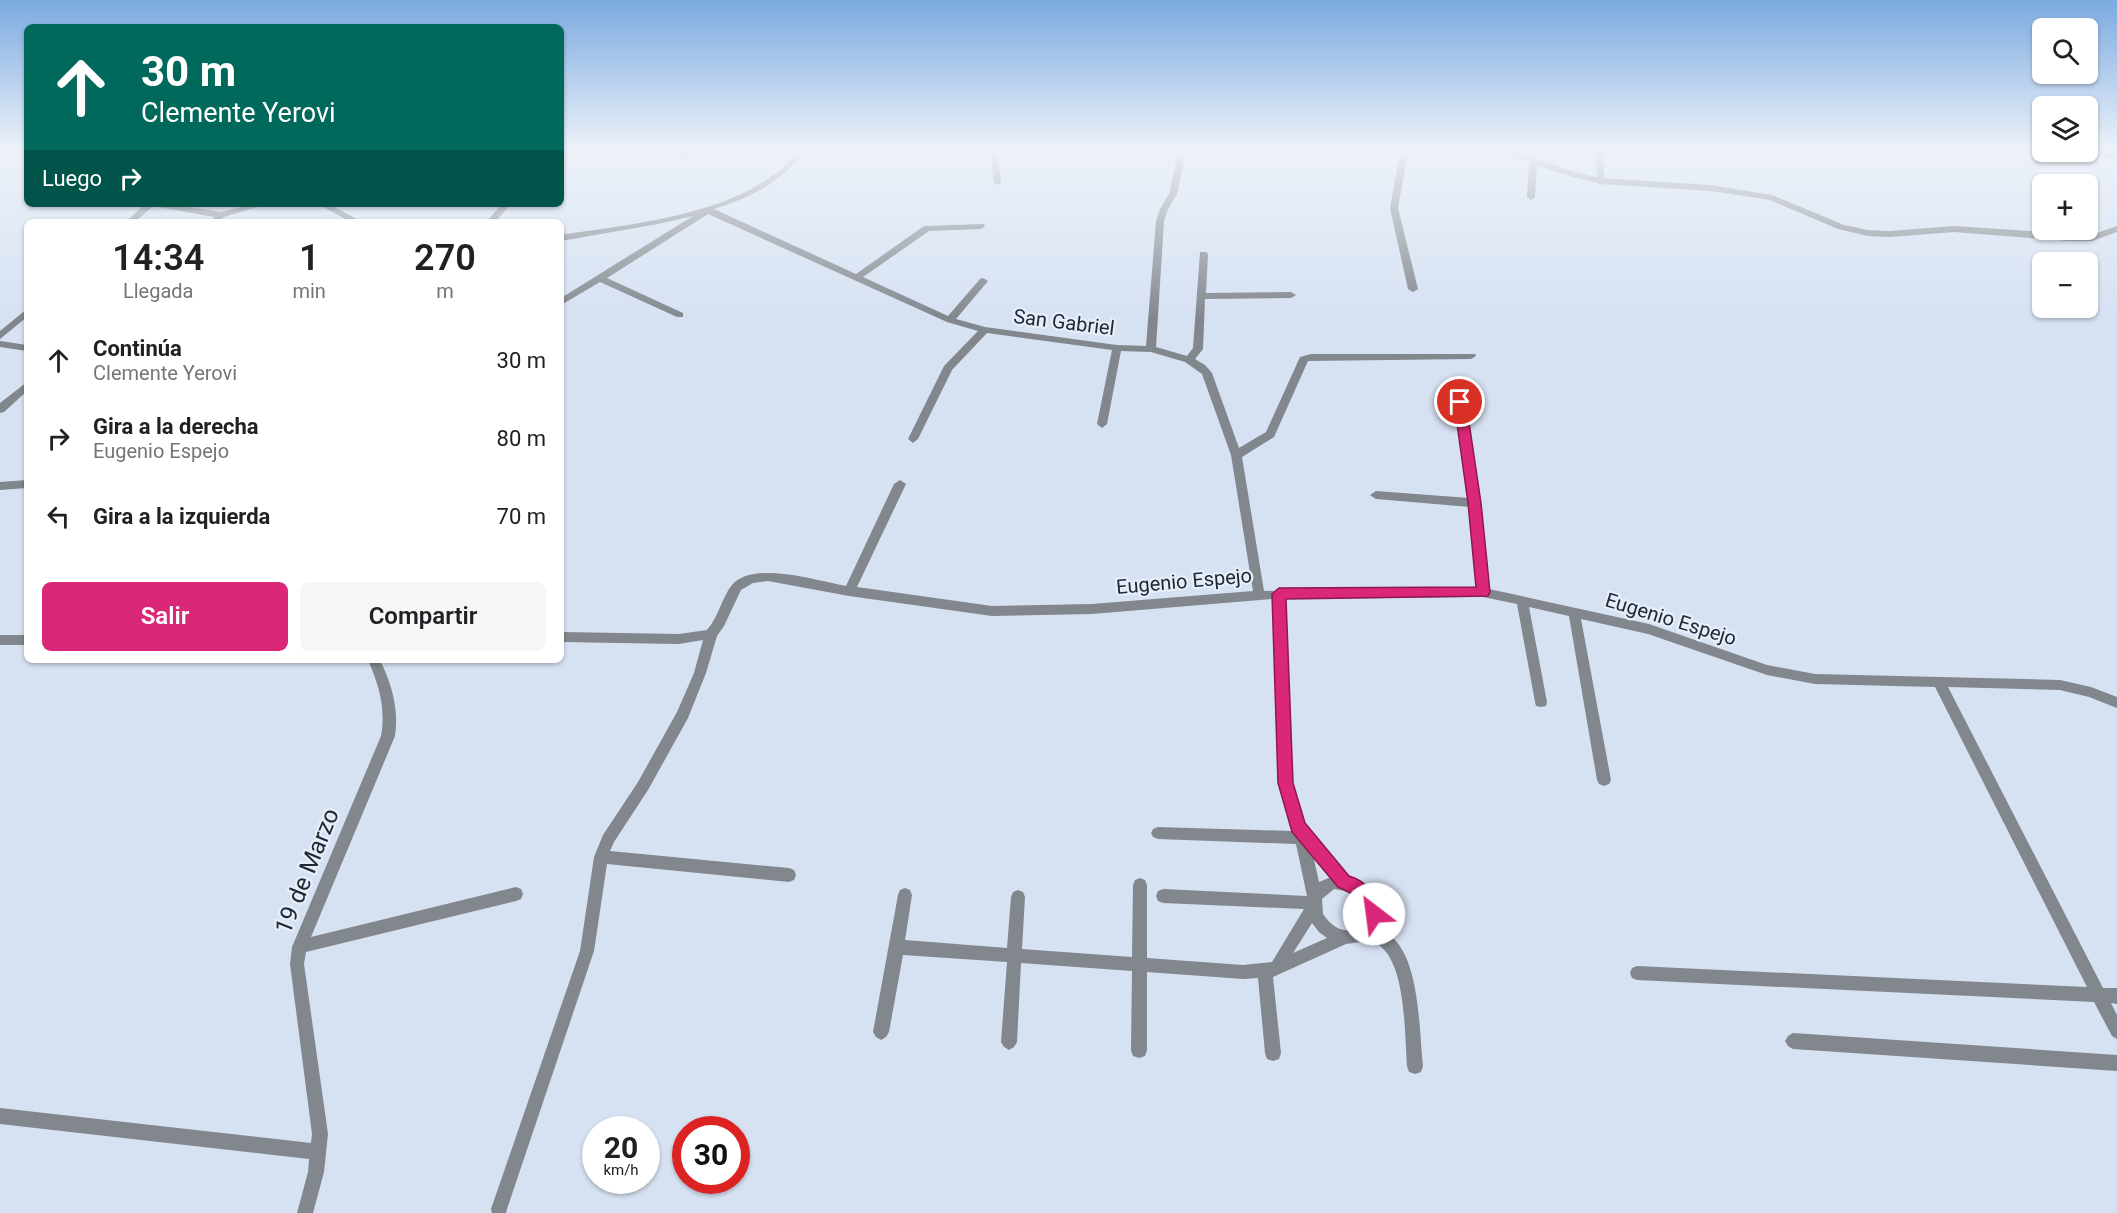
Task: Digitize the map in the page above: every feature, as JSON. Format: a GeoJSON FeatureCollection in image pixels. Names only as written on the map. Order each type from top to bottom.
{"type":"FeatureCollection","features":[{"type":"Feature","properties":{"kind":"street"},"geometry":{"type":"LineString","coordinates":[[564,300],[719,205]]}},
{"type":"Feature","properties":{"kind":"street"},"geometry":{"type":"LineString","coordinates":[[1151,349],[1160,221],[1167,205]]}},
{"type":"Feature","properties":{"kind":"street"},"geometry":{"type":"LineString","coordinates":[[1395,205],[1413,289]]}},
{"type":"Feature","properties":{"kind":"street"},"geometry":{"type":"LineString","coordinates":[[1789,205],[1842,226],[1868,233],[1890,234],[1954,229],[2092,238],[2117,229]]}},
{"type":"Feature","properties":{"kind":"street"},"geometry":{"type":"LineString","coordinates":[[133,219],[147,207]]}},
{"type":"Feature","properties":{"kind":"street"},"geometry":{"type":"LineString","coordinates":[[173,207],[221,215],[252,207]]}},
{"type":"Feature","properties":{"kind":"street"},"geometry":{"type":"LineString","coordinates":[[328,207],[352,219]]}},
{"type":"Feature","properties":{"kind":"street"},"geometry":{"type":"LineString","coordinates":[[493,219],[504,207]]}},
{"type":"Feature","properties":{"kind":"street"},"geometry":{"type":"LineString","coordinates":[[564,237],[708,210]]}},
{"type":"Feature","properties":{"kind":"street","name":"San Gabriel"},"geometry":{"type":"LineString","coordinates":[[708,210],[951,320],[985,330],[1117,348],[1151,349],[1189,360],[1207,373],[1236,455],[1259,594]]}},
{"type":"Feature","properties":{"kind":"street"},"geometry":{"type":"LineString","coordinates":[[217,219],[221,215]]}},
{"type":"Feature","properties":{"kind":"street"},"geometry":{"type":"LineString","coordinates":[[856,277],[927,228],[981,226]]}},
{"type":"Feature","properties":{"kind":"street"},"geometry":{"type":"LineString","coordinates":[[1189,360],[1198,349],[1203,254]]}},
{"type":"Feature","properties":{"kind":"street"},"geometry":{"type":"LineString","coordinates":[[600,278],[680,315]]}},
{"type":"Feature","properties":{"kind":"street"},"geometry":{"type":"LineString","coordinates":[[951,320],[983,281]]}},
{"type":"Feature","properties":{"kind":"street"},"geometry":{"type":"LineString","coordinates":[[1201,296],[1292,295]]}},
{"type":"Feature","properties":{"kind":"street"},"geometry":{"type":"LineString","coordinates":[[0,336],[24,315]]}},
{"type":"Feature","properties":{"kind":"street"},"geometry":{"type":"LineString","coordinates":[[913,439],[948,368],[955,358],[985,330]]}},
{"type":"Feature","properties":{"kind":"street"},"geometry":{"type":"LineString","coordinates":[[0,344],[24,348]]}},
{"type":"Feature","properties":{"kind":"street"},"geometry":{"type":"LineString","coordinates":[[1102,424],[1117,348]]}},
{"type":"Feature","properties":{"kind":"street"},"geometry":{"type":"LineString","coordinates":[[1236,455],[1270,434],[1304,359],[1311,357],[1471,356]]}},
{"type":"Feature","properties":{"kind":"street"},"geometry":{"type":"LineString","coordinates":[[0,409],[24,389]]}},
{"type":"Feature","properties":{"kind":"street"},"geometry":{"type":"LineString","coordinates":[[1460,402],[1475,503],[1483,592]]}},
{"type":"Feature","properties":{"kind":"street"},"geometry":{"type":"LineString","coordinates":[[0,486],[24,484]]}},
{"type":"Feature","properties":{"kind":"street"},"geometry":{"type":"LineString","coordinates":[[849,591],[900,484]]}},
{"type":"Feature","properties":{"kind":"street"},"geometry":{"type":"LineString","coordinates":[[1376,495],[1475,503]]}},
{"type":"Feature","properties":{"kind":"street","name":"Eugenio Espejo"},"geometry":{"type":"LineString","coordinates":[[499,1209],[587,951],[601,857],[608,839],[643,786],[683,714],[700,673],[711,634],[720,623],[737,587],[750,579],[768,576],[849,591],[992,611],[1092,609],[1259,594],[1483,592],[1649,629],[1767,670],[1815,679],[2060,685],[2091,692],[2117,703]]}},
{"type":"Feature","properties":{"kind":"street"},"geometry":{"type":"LineString","coordinates":[[1279,594],[1285,783],[1299,829],[1320,924],[1328,931],[1346,938]]}},
{"type":"Feature","properties":{"kind":"street"},"geometry":{"type":"LineString","coordinates":[[1522,600],[1541,702]]}},
{"type":"Feature","properties":{"kind":"street"},"geometry":{"type":"LineString","coordinates":[[1574,612],[1604,780]]}},
{"type":"Feature","properties":{"kind":"street"},"geometry":{"type":"LineString","coordinates":[[564,637],[679,639],[711,634]]}},
{"type":"Feature","properties":{"kind":"street"},"geometry":{"type":"LineString","coordinates":[[0,640],[24,640]]}},
{"type":"Feature","properties":{"kind":"street","name":"19 de Marzo"},"geometry":{"type":"LineString","coordinates":[[305,1213],[320,1152],[320,1134],[297,964],[299,947],[388,736],[391,714],[386,687],[375,663]]}},
{"type":"Feature","properties":{"kind":"street"},"geometry":{"type":"LineString","coordinates":[[1938,681],[2117,1031]]}},
{"type":"Feature","properties":{"kind":"street"},"geometry":{"type":"LineString","coordinates":[[1158,833],[1299,829]]}},
{"type":"Feature","properties":{"kind":"street"},"geometry":{"type":"LineString","coordinates":[[897,947],[1243,972],[1271,970],[1346,938],[1362,934],[1368,929],[1374,914],[1372,905],[1361,890],[1344,882],[1299,829]]}},
{"type":"Feature","properties":{"kind":"street"},"geometry":{"type":"LineString","coordinates":[[601,857],[789,875]]}},
{"type":"Feature","properties":{"kind":"street"},"geometry":{"type":"LineString","coordinates":[[1273,1053],[1271,970],[1326,885],[1344,882]]}},
{"type":"Feature","properties":{"kind":"street"},"geometry":{"type":"LineString","coordinates":[[1139,1050],[1140,885]]}},
{"type":"Feature","properties":{"kind":"street"},"geometry":{"type":"LineString","coordinates":[[299,947],[516,894]]}},
{"type":"Feature","properties":{"kind":"street"},"geometry":{"type":"LineString","coordinates":[[881,1032],[905,895]]}},
{"type":"Feature","properties":{"kind":"street"},"geometry":{"type":"LineString","coordinates":[[1163,896],[1314,903]]}},
{"type":"Feature","properties":{"kind":"street"},"geometry":{"type":"LineString","coordinates":[[1009,1042],[1018,897]]}},
{"type":"Feature","properties":{"kind":"street"},"geometry":{"type":"LineString","coordinates":[[1368,929],[1392,946],[1399,961],[1405,979],[1415,1066]]}},
{"type":"Feature","properties":{"kind":"street"},"geometry":{"type":"LineString","coordinates":[[1637,973],[2117,996]]}},
{"type":"Feature","properties":{"kind":"street"},"geometry":{"type":"LineString","coordinates":[[1793,1041],[2117,1063]]}},
{"type":"Feature","properties":{"kind":"street"},"geometry":{"type":"LineString","coordinates":[[0,1116],[320,1152]]}},
{"type":"Feature","properties":{"kind":"route"},"geometry":{"type":"LineString","coordinates":[[1374,914],[1368,896],[1353,885],[1344,882],[1298,827],[1285,783],[1279,594],[1483,592],[1475,503],[1460,402]]}}]}
